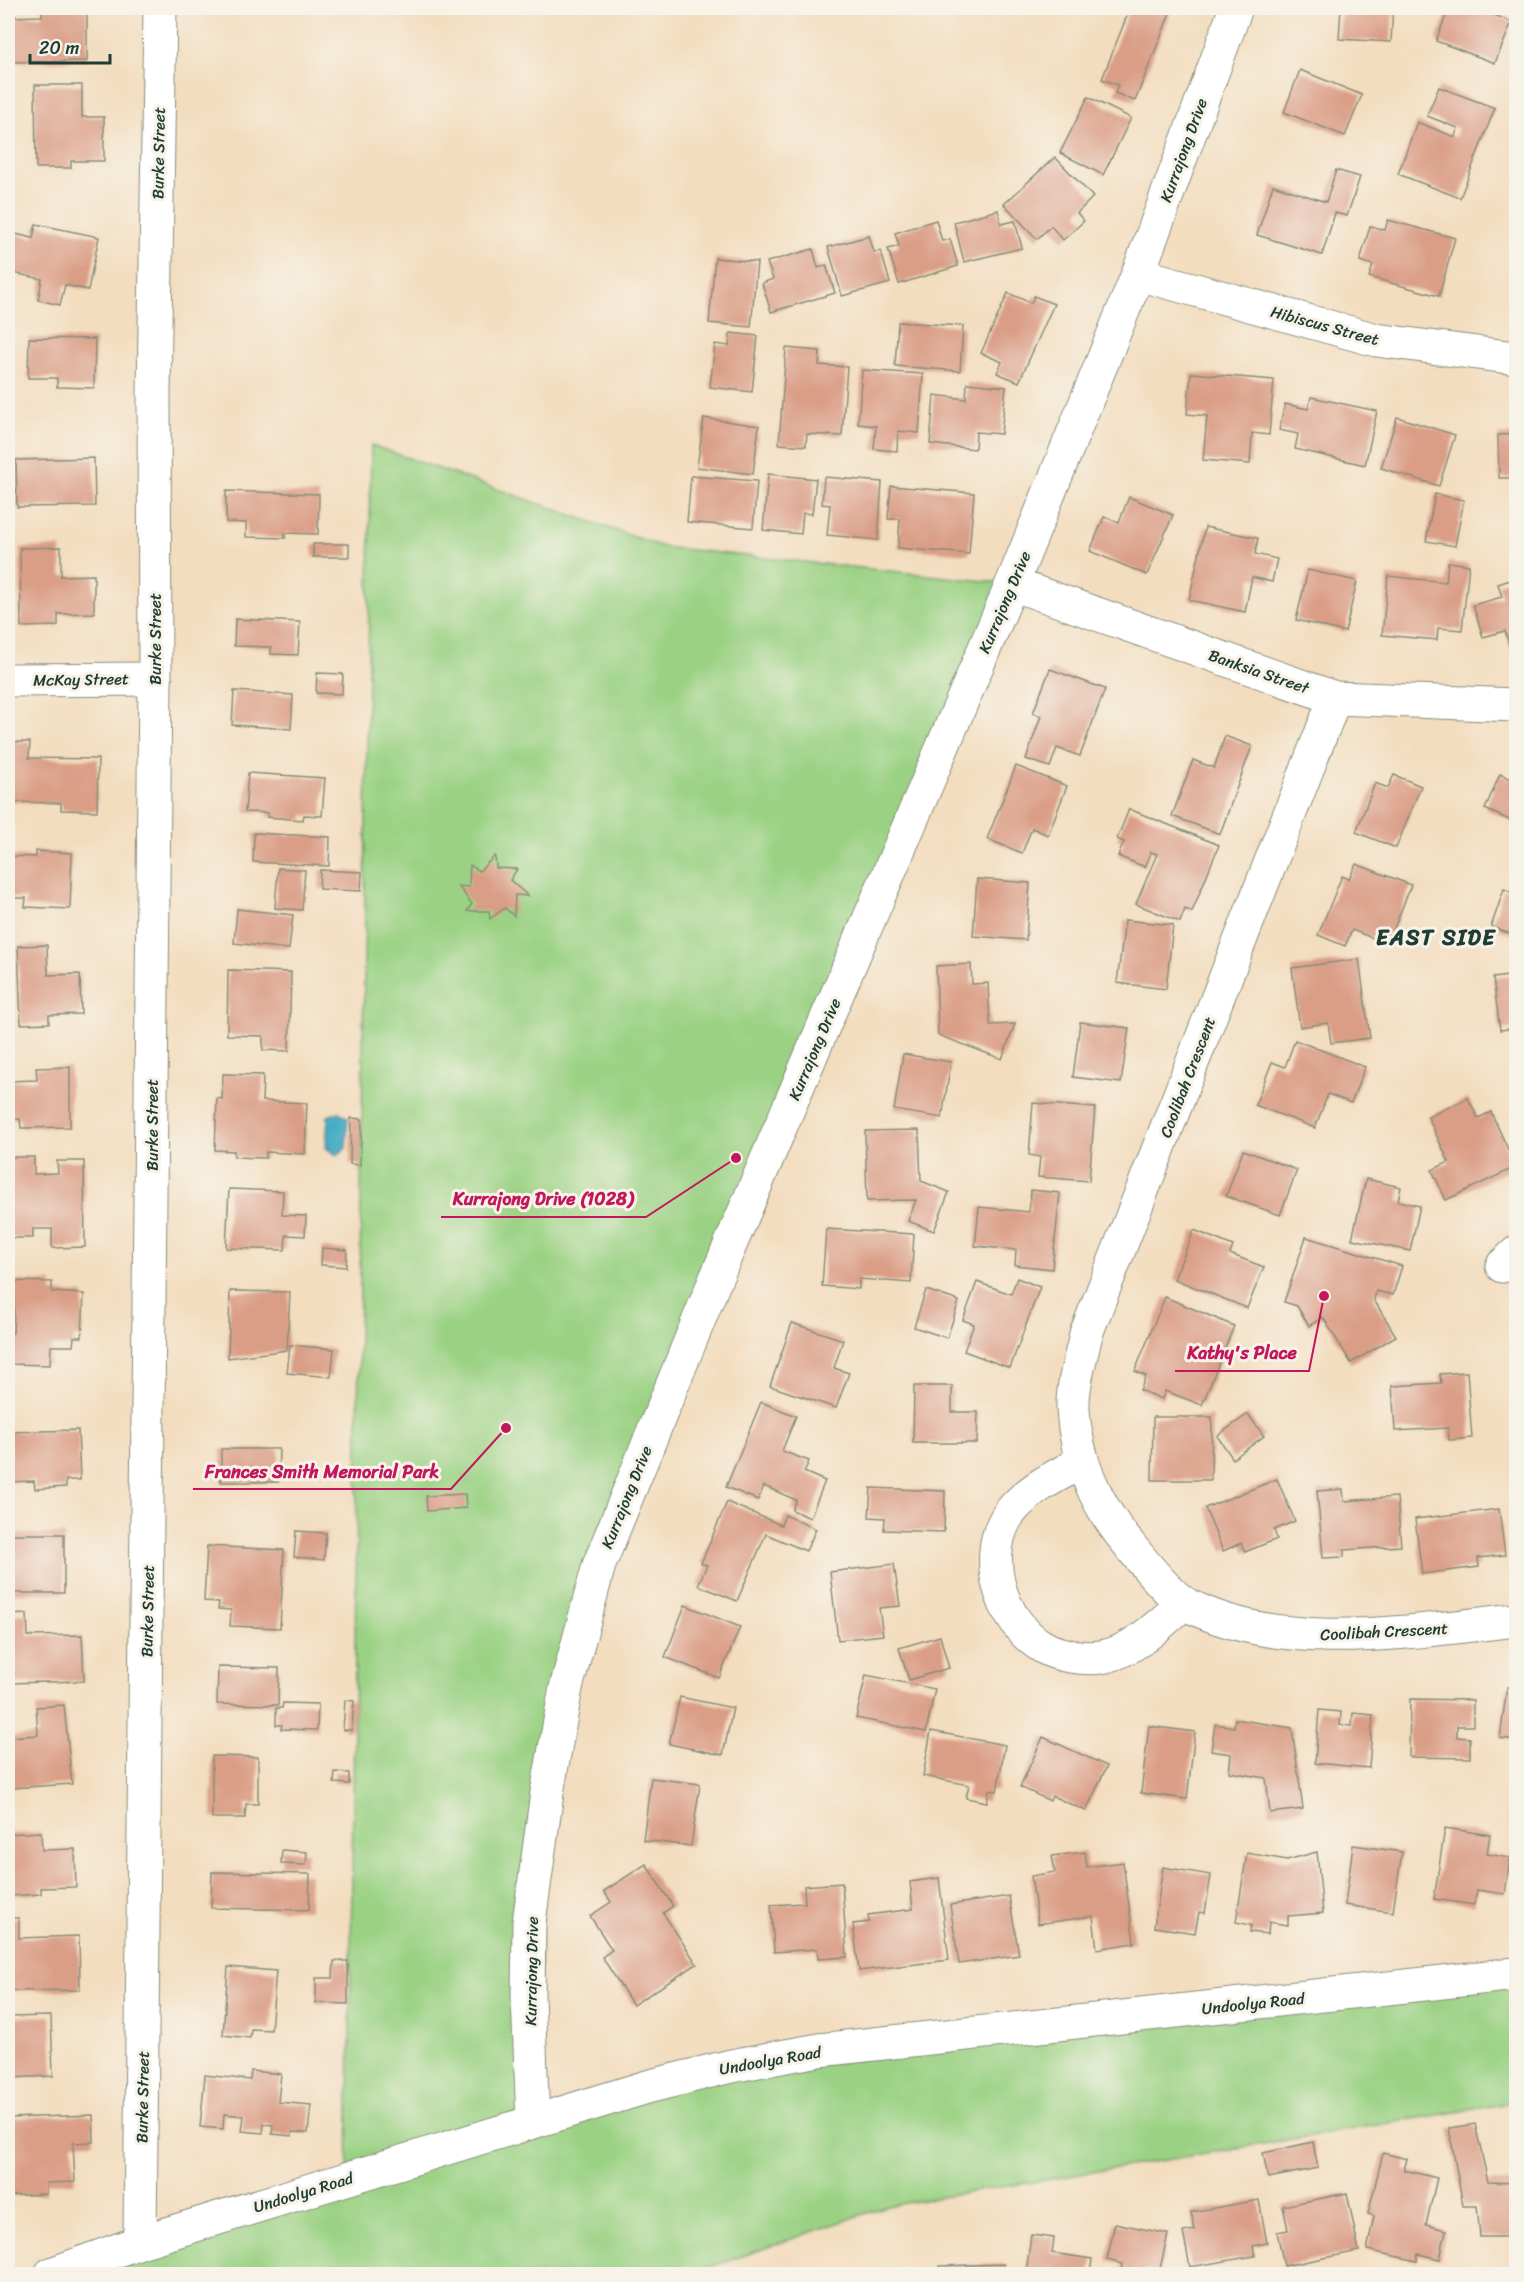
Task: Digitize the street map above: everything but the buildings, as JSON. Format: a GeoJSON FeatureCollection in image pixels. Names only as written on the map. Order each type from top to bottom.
{"type":"FeatureCollection","features":[{"type":"Feature","properties":{"kind":"street","name":"Burke Street"},"geometry":{"type":"LineString","coordinates":[[140,2242],[156,679],[154,392],[160,8]]}},
{"type":"Feature","properties":{"kind":"street","name":"Kurrajong Drive"},"geometry":{"type":"LineString","coordinates":[[533,2122],[528,1997],[530,1922],[547,1793],[566,1688],[598,1565],[716,1279],[1012,584],[1138,274],[1236,8]]}},
{"type":"Feature","properties":{"kind":"street","name":"Hibiscus Street"},"geometry":{"type":"LineString","coordinates":[[1138,274],[1376,340],[1516,353]]}},
{"type":"Feature","properties":{"kind":"street","name":"Banksia Street"},"geometry":{"type":"LineString","coordinates":[[1012,584],[1335,698],[1516,705]]}},
{"type":"Feature","properties":{"kind":"street","name":"McKay Street"},"geometry":{"type":"LineString","coordinates":[[8,680],[156,679]]}},
{"type":"Feature","properties":{"kind":"street","name":"Coolibah Crescent"},"geometry":{"type":"LineString","coordinates":[[1335,698],[1086,1334],[1073,1409],[1082,1462],[1109,1520],[1146,1564],[1184,1603],[1232,1622],[1327,1637],[1516,1620]]}},
{"type":"Feature","properties":{"kind":"street"},"geometry":{"type":"LineString","coordinates":[[1082,1462],[1033,1489],[1010,1513],[997,1544],[996,1568],[1003,1603],[1024,1632],[1044,1648],[1076,1656],[1102,1657],[1140,1641],[1184,1603]]}},
{"type":"Feature","properties":{"kind":"street","name":"Undoolya Road"},"geometry":{"type":"LineString","coordinates":[[51,2274],[140,2242],[647,2087],[731,2066],[819,2050],[1516,1974]]}},
{"type":"Feature","properties":{"kind":"green space"},"geometry":{"type":"Polygon","coordinates":[[[371,445],[663,547],[1012,584],[599,1565],[547,1793],[533,2122],[647,2087],[1516,1974],[1516,2102],[887,2206],[690,2274],[51,2274],[348,2178],[371,445]]]}},
{"type":"Feature","properties":{"kind":"water"},"geometry":{"type":"Polygon","coordinates":[[[339,1112],[348,1118],[346,1148],[337,1155],[326,1148],[328,1116],[339,1112]]]}},
{"type":"Feature","properties":{"kind":"place","name":"Kurrajong Drive (1028)"},"geometry":{"type":"Point","coordinates":[736,1158]}},
{"type":"Feature","properties":{"kind":"place","name":"Kathy's Place"},"geometry":{"type":"Point","coordinates":[1324,1296]}},
{"type":"Feature","properties":{"kind":"place","name":"Frances Smith Memorial Park"},"geometry":{"type":"Point","coordinates":[506,1428]}},
{"type":"Feature","properties":{"kind":"district","name":"EAST SIDE"},"geometry":{"type":"Point","coordinates":[1436,937]}}]}
